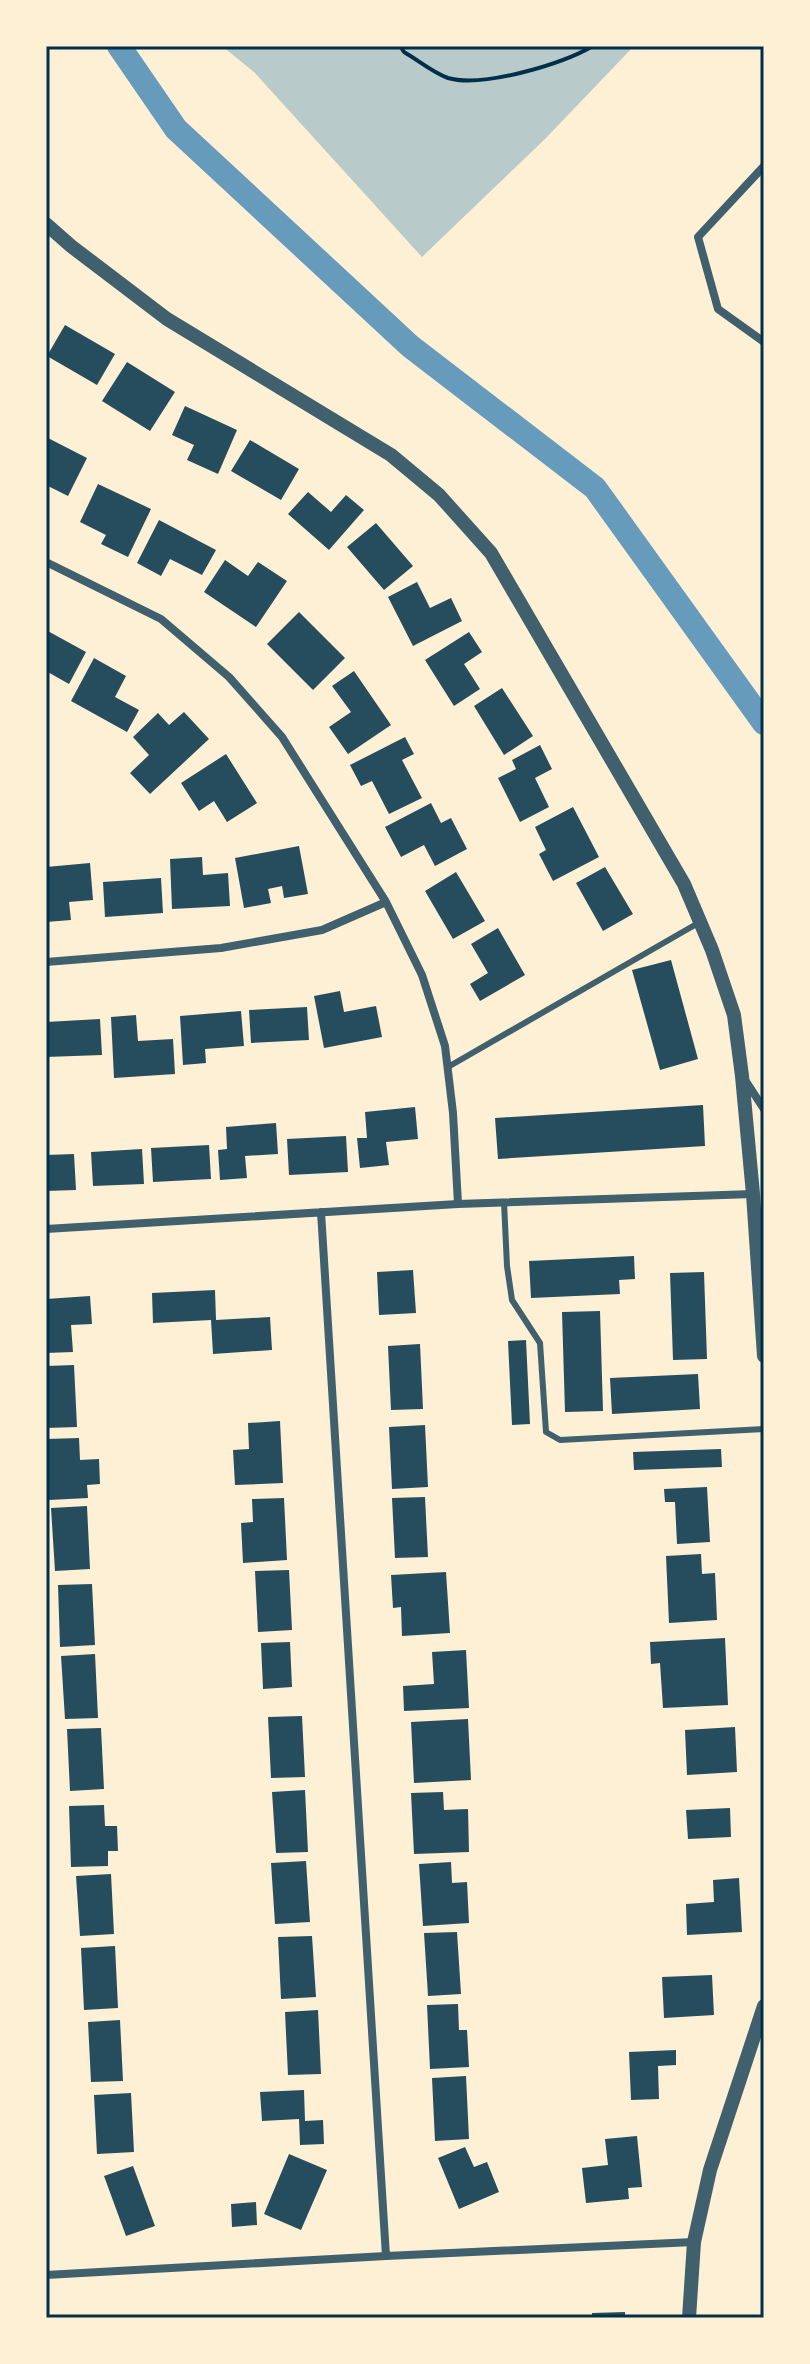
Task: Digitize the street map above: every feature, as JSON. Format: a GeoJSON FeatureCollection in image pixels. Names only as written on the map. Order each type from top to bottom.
{"type":"FeatureCollection","features":[{"type":"Feature","properties":{"kind":"street"},"geometry":{"type":"LineString","coordinates":[[764,166],[698,237],[718,309],[764,342]]}},
{"type":"Feature","properties":{"kind":"street"},"geometry":{"type":"LineString","coordinates":[[46,224],[167,319],[391,455],[439,495],[491,553],[684,884],[712,950],[734,1015],[759,1193],[764,1356]]}},
{"type":"Feature","properties":{"kind":"street"},"geometry":{"type":"LineString","coordinates":[[46,562],[161,619],[229,677],[282,737],[386,902],[422,975],[445,1046],[453,1113],[458,1204]]}},
{"type":"Feature","properties":{"kind":"street"},"geometry":{"type":"LineString","coordinates":[[46,962],[221,948],[322,930],[386,902]]}},
{"type":"Feature","properties":{"kind":"street"},"geometry":{"type":"LineString","coordinates":[[742,1076],[764,1109]]}},
{"type":"Feature","properties":{"kind":"street"},"geometry":{"type":"LineString","coordinates":[[46,1229],[458,1204],[759,1193]]}},
{"type":"Feature","properties":{"kind":"street"},"geometry":{"type":"LineString","coordinates":[[321,1212],[386,2256]]}},
{"type":"Feature","properties":{"kind":"street"},"geometry":{"type":"LineString","coordinates":[[689,2318],[694,2242],[710,2170],[764,2006]]}},
{"type":"Feature","properties":{"kind":"street"},"geometry":{"type":"LineString","coordinates":[[46,2275],[694,2242]]}},
{"type":"Feature","properties":{"kind":"lane"},"geometry":{"type":"LineString","coordinates":[[448,1067],[700,922]]}},
{"type":"Feature","properties":{"kind":"lane"},"geometry":{"type":"LineString","coordinates":[[504,1202],[512,1300],[540,1343],[546,1432],[560,1440],[764,1429]]}},
{"type":"Feature","properties":{"kind":"path"},"geometry":{"type":"LineString","coordinates":[[400,46],[404,52],[447,78],[481,81],[580,54],[593,46]]}},
{"type":"Feature","properties":{"kind":"shaded area"},"geometry":{"type":"Polygon","coordinates":[[[222,46],[634,46],[546,138],[422,257],[254,72],[222,46]]]}},
{"type":"Feature","properties":{"kind":"building"},"geometry":{"type":"Polygon","coordinates":[[[65,325],[115,354],[97,385],[47,356],[65,325]]]}},
{"type":"Feature","properties":{"kind":"building"},"geometry":{"type":"Polygon","coordinates":[[[127,362],[175,392],[150,431],[102,401],[127,362]]]}},
{"type":"Feature","properties":{"kind":"building"},"geometry":{"type":"Polygon","coordinates":[[[185,406],[237,430],[218,474],[187,460],[194,445],[172,435],[185,406]]]}},
{"type":"Feature","properties":{"kind":"building"},"geometry":{"type":"Polygon","coordinates":[[[46,437],[87,458],[68,496],[46,485],[46,437]]]}},
{"type":"Feature","properties":{"kind":"building"},"geometry":{"type":"Polygon","coordinates":[[[250,440],[299,469],[281,500],[231,471],[250,440]]]}},
{"type":"Feature","properties":{"kind":"building"},"geometry":{"type":"Polygon","coordinates":[[[98,484],[151,509],[128,557],[101,544],[106,535],[80,522],[98,484]]]}},
{"type":"Feature","properties":{"kind":"building"},"geometry":{"type":"Polygon","coordinates":[[[308,492],[331,512],[346,495],[364,510],[329,550],[288,514],[308,492]]]}},
{"type":"Feature","properties":{"kind":"building"},"geometry":{"type":"Polygon","coordinates":[[[159,520],[216,550],[202,575],[170,559],[161,576],[137,563],[159,520]]]}},
{"type":"Feature","properties":{"kind":"building"},"geometry":{"type":"Polygon","coordinates":[[[376,523],[413,566],[384,590],[347,547],[376,523]]]}},
{"type":"Feature","properties":{"kind":"building"},"geometry":{"type":"Polygon","coordinates":[[[225,560],[248,576],[258,562],[287,581],[256,627],[204,592],[225,560]]]}},
{"type":"Feature","properties":{"kind":"building"},"geometry":{"type":"Polygon","coordinates":[[[417,582],[430,608],[451,598],[462,621],[413,646],[388,597],[417,582]]]}},
{"type":"Feature","properties":{"kind":"building"},"geometry":{"type":"Polygon","coordinates":[[[299,612],[345,658],[313,690],[267,644],[299,612]]]}},
{"type":"Feature","properties":{"kind":"building"},"geometry":{"type":"Polygon","coordinates":[[[46,630],[86,652],[69,684],[46,671],[46,630]]]}},
{"type":"Feature","properties":{"kind":"building"},"geometry":{"type":"Polygon","coordinates":[[[469,632],[482,652],[464,664],[480,689],[454,706],[425,660],[469,632]]]}},
{"type":"Feature","properties":{"kind":"building"},"geometry":{"type":"Polygon","coordinates":[[[94,658],[126,676],[115,697],[139,710],[127,732],[71,701],[94,658]]]}},
{"type":"Feature","properties":{"kind":"building"},"geometry":{"type":"Polygon","coordinates":[[[354,671],[391,725],[348,754],[329,727],[351,712],[332,686],[354,671]]]}},
{"type":"Feature","properties":{"kind":"building"},"geometry":{"type":"Polygon","coordinates":[[[502,688],[533,736],[504,755],[474,706],[502,688]]]}},
{"type":"Feature","properties":{"kind":"building"},"geometry":{"type":"Polygon","coordinates":[[[184,712],[209,739],[150,794],[130,773],[149,755],[133,737],[158,713],[169,725],[184,712]]]}},
{"type":"Feature","properties":{"kind":"building"},"geometry":{"type":"Polygon","coordinates":[[[405,737],[414,754],[402,760],[422,798],[389,814],[372,781],[361,786],[350,765],[405,737]]]}},
{"type":"Feature","properties":{"kind":"building"},"geometry":{"type":"Polygon","coordinates":[[[540,745],[552,769],[535,778],[549,807],[520,822],[498,778],[516,769],[512,760],[540,745]]]}},
{"type":"Feature","properties":{"kind":"building"},"geometry":{"type":"Polygon","coordinates":[[[226,754],[257,803],[227,822],[214,801],[199,811],[181,783],[226,754]]]}},
{"type":"Feature","properties":{"kind":"building"},"geometry":{"type":"Polygon","coordinates":[[[431,803],[441,823],[451,818],[467,849],[435,866],[424,845],[401,857],[385,827],[431,803]]]}},
{"type":"Feature","properties":{"kind":"building"},"geometry":{"type":"Polygon","coordinates":[[[573,807],[599,857],[553,881],[539,854],[546,850],[535,827],[573,807]]]}},
{"type":"Feature","properties":{"kind":"building"},"geometry":{"type":"Polygon","coordinates":[[[299,846],[308,894],[284,898],[282,886],[268,889],[271,903],[244,908],[235,858],[299,846]]]}},
{"type":"Feature","properties":{"kind":"building"},"geometry":{"type":"Polygon","coordinates":[[[202,857],[203,875],[228,873],[230,906],[172,909],[170,859],[202,857]]]}},
{"type":"Feature","properties":{"kind":"building"},"geometry":{"type":"Polygon","coordinates":[[[90,863],[93,900],[69,902],[71,920],[46,922],[46,867],[90,863]]]}},
{"type":"Feature","properties":{"kind":"building"},"geometry":{"type":"Polygon","coordinates":[[[605,867],[633,914],[603,931],[576,883],[605,867]]]}},
{"type":"Feature","properties":{"kind":"building"},"geometry":{"type":"Polygon","coordinates":[[[456,872],[485,921],[453,939],[425,891],[456,872]]]}},
{"type":"Feature","properties":{"kind":"building"},"geometry":{"type":"Polygon","coordinates":[[[161,878],[163,913],[105,917],[103,882],[161,878]]]}},
{"type":"Feature","properties":{"kind":"building"},"geometry":{"type":"Polygon","coordinates":[[[498,928],[525,975],[480,1001],[470,984],[488,973],[471,944],[498,928]]]}},
{"type":"Feature","properties":{"kind":"building"},"geometry":{"type":"Polygon","coordinates":[[[671,960],[698,1059],[660,1070],[632,970],[671,960]]]}},
{"type":"Feature","properties":{"kind":"building"},"geometry":{"type":"Polygon","coordinates":[[[340,991],[344,1012],[376,1006],[382,1037],[324,1048],[314,996],[340,991]]]}},
{"type":"Feature","properties":{"kind":"building"},"geometry":{"type":"Polygon","coordinates":[[[307,1007],[309,1040],[251,1043],[249,1010],[307,1007]]]}},
{"type":"Feature","properties":{"kind":"building"},"geometry":{"type":"Polygon","coordinates":[[[241,1011],[244,1046],[205,1049],[206,1063],[183,1065],[180,1016],[241,1011]]]}},
{"type":"Feature","properties":{"kind":"building"},"geometry":{"type":"Polygon","coordinates":[[[136,1015],[138,1041],[173,1039],[175,1074],[114,1078],[111,1017],[136,1015]]]}},
{"type":"Feature","properties":{"kind":"building"},"geometry":{"type":"Polygon","coordinates":[[[100,1019],[102,1055],[46,1057],[46,1022],[100,1019]]]}},
{"type":"Feature","properties":{"kind":"building"},"geometry":{"type":"Polygon","coordinates":[[[703,1105],[705,1146],[498,1159],[495,1118],[703,1105]]]}},
{"type":"Feature","properties":{"kind":"building"},"geometry":{"type":"Polygon","coordinates":[[[415,1107],[418,1139],[386,1142],[389,1165],[360,1168],[357,1138],[367,1138],[365,1112],[415,1107]]]}},
{"type":"Feature","properties":{"kind":"building"},"geometry":{"type":"Polygon","coordinates":[[[276,1123],[278,1154],[245,1156],[247,1178],[220,1180],[218,1150],[227,1149],[226,1127],[276,1123]]]}},
{"type":"Feature","properties":{"kind":"building"},"geometry":{"type":"Polygon","coordinates":[[[346,1136],[348,1172],[289,1175],[287,1139],[346,1136]]]}},
{"type":"Feature","properties":{"kind":"building"},"geometry":{"type":"Polygon","coordinates":[[[209,1145],[211,1179],[153,1182],[151,1148],[209,1145]]]}},
{"type":"Feature","properties":{"kind":"building"},"geometry":{"type":"Polygon","coordinates":[[[142,1149],[144,1184],[93,1186],[91,1152],[142,1149]]]}},
{"type":"Feature","properties":{"kind":"building"},"geometry":{"type":"Polygon","coordinates":[[[74,1154],[76,1190],[46,1191],[46,1155],[74,1154]]]}},
{"type":"Feature","properties":{"kind":"building"},"geometry":{"type":"Polygon","coordinates":[[[634,1256],[635,1279],[619,1280],[620,1294],[531,1298],[529,1261],[634,1256]]]}},
{"type":"Feature","properties":{"kind":"building"},"geometry":{"type":"Polygon","coordinates":[[[413,1270],[416,1313],[379,1315],[377,1272],[413,1270]]]}},
{"type":"Feature","properties":{"kind":"building"},"geometry":{"type":"Polygon","coordinates":[[[704,1272],[707,1359],[673,1360],[670,1273],[704,1272]]]}},
{"type":"Feature","properties":{"kind":"building"},"geometry":{"type":"Polygon","coordinates":[[[215,1290],[216,1320],[270,1317],[272,1350],[213,1354],[211,1320],[153,1323],[152,1293],[215,1290]]]}},
{"type":"Feature","properties":{"kind":"building"},"geometry":{"type":"Polygon","coordinates":[[[90,1296],[92,1324],[71,1325],[73,1352],[46,1353],[46,1299],[90,1296]]]}},
{"type":"Feature","properties":{"kind":"building"},"geometry":{"type":"Polygon","coordinates":[[[600,1311],[603,1411],[565,1412],[562,1312],[600,1311]]]}},
{"type":"Feature","properties":{"kind":"building"},"geometry":{"type":"Polygon","coordinates":[[[526,1340],[530,1424],[512,1425],[508,1341],[526,1340]]]}},
{"type":"Feature","properties":{"kind":"building"},"geometry":{"type":"Polygon","coordinates":[[[420,1344],[423,1409],[391,1410],[388,1346],[420,1344]]]}},
{"type":"Feature","properties":{"kind":"building"},"geometry":{"type":"Polygon","coordinates":[[[74,1365],[77,1427],[46,1428],[46,1366],[74,1365]]]}},
{"type":"Feature","properties":{"kind":"building"},"geometry":{"type":"Polygon","coordinates":[[[698,1374],[700,1409],[612,1414],[610,1378],[698,1374]]]}},
{"type":"Feature","properties":{"kind":"building"},"geometry":{"type":"Polygon","coordinates":[[[280,1421],[283,1483],[235,1485],[233,1450],[249,1449],[248,1423],[280,1421]]]}},
{"type":"Feature","properties":{"kind":"building"},"geometry":{"type":"Polygon","coordinates":[[[425,1425],[428,1487],[392,1489],[389,1427],[425,1425]]]}},
{"type":"Feature","properties":{"kind":"building"},"geometry":{"type":"Polygon","coordinates":[[[79,1438],[80,1460],[99,1459],[100,1484],[87,1485],[88,1498],[49,1500],[46,1439],[79,1438]]]}},
{"type":"Feature","properties":{"kind":"building"},"geometry":{"type":"Polygon","coordinates":[[[721,1449],[722,1467],[634,1470],[633,1452],[721,1449]]]}},
{"type":"Feature","properties":{"kind":"building"},"geometry":{"type":"Polygon","coordinates":[[[707,1487],[710,1542],[677,1544],[675,1502],[665,1502],[664,1489],[707,1487]]]}},
{"type":"Feature","properties":{"kind":"building"},"geometry":{"type":"Polygon","coordinates":[[[425,1497],[428,1557],[395,1558],[392,1498],[425,1497]]]}},
{"type":"Feature","properties":{"kind":"building"},"geometry":{"type":"Polygon","coordinates":[[[284,1498],[287,1560],[243,1563],[241,1523],[253,1522],[252,1499],[284,1498]]]}},
{"type":"Feature","properties":{"kind":"building"},"geometry":{"type":"Polygon","coordinates":[[[87,1506],[90,1569],[55,1571],[51,1508],[87,1506]]]}},
{"type":"Feature","properties":{"kind":"building"},"geometry":{"type":"Polygon","coordinates":[[[701,1554],[702,1574],[715,1573],[717,1620],[669,1623],[666,1556],[701,1554]]]}},
{"type":"Feature","properties":{"kind":"building"},"geometry":{"type":"Polygon","coordinates":[[[289,1570],[292,1630],[258,1632],[255,1571],[289,1570]]]}},
{"type":"Feature","properties":{"kind":"building"},"geometry":{"type":"Polygon","coordinates":[[[446,1572],[450,1633],[402,1636],[401,1607],[393,1608],[391,1575],[446,1572]]]}},
{"type":"Feature","properties":{"kind":"building"},"geometry":{"type":"Polygon","coordinates":[[[92,1584],[95,1645],[60,1647],[58,1585],[92,1584]]]}},
{"type":"Feature","properties":{"kind":"building"},"geometry":{"type":"Polygon","coordinates":[[[725,1638],[728,1705],[663,1708],[660,1663],[651,1664],[650,1642],[725,1638]]]}},
{"type":"Feature","properties":{"kind":"building"},"geometry":{"type":"Polygon","coordinates":[[[290,1642],[292,1687],[263,1689],[261,1643],[290,1642]]]}},
{"type":"Feature","properties":{"kind":"building"},"geometry":{"type":"Polygon","coordinates":[[[466,1650],[469,1708],[404,1711],[403,1686],[434,1684],[432,1652],[466,1650]]]}},
{"type":"Feature","properties":{"kind":"building"},"geometry":{"type":"Polygon","coordinates":[[[95,1654],[98,1718],[65,1719],[61,1656],[95,1654]]]}},
{"type":"Feature","properties":{"kind":"building"},"geometry":{"type":"Polygon","coordinates":[[[302,1716],[305,1777],[271,1778],[268,1717],[302,1716]]]}},
{"type":"Feature","properties":{"kind":"building"},"geometry":{"type":"Polygon","coordinates":[[[468,1719],[471,1780],[414,1783],[411,1722],[468,1719]]]}},
{"type":"Feature","properties":{"kind":"building"},"geometry":{"type":"Polygon","coordinates":[[[735,1727],[737,1772],[687,1775],[685,1730],[735,1727]]]}},
{"type":"Feature","properties":{"kind":"building"},"geometry":{"type":"Polygon","coordinates":[[[101,1728],[104,1789],[70,1791],[67,1729],[101,1728]]]}},
{"type":"Feature","properties":{"kind":"building"},"geometry":{"type":"Polygon","coordinates":[[[305,1790],[308,1852],[276,1853],[272,1792],[305,1790]]]}},
{"type":"Feature","properties":{"kind":"building"},"geometry":{"type":"Polygon","coordinates":[[[443,1792],[444,1810],[468,1809],[469,1852],[414,1854],[411,1793],[443,1792]]]}},
{"type":"Feature","properties":{"kind":"building"},"geometry":{"type":"Polygon","coordinates":[[[104,1805],[105,1826],[117,1826],[118,1851],[108,1851],[108,1866],[71,1867],[69,1806],[104,1805]]]}},
{"type":"Feature","properties":{"kind":"building"},"geometry":{"type":"Polygon","coordinates":[[[730,1808],[731,1837],[688,1839],[686,1810],[730,1808]]]}},
{"type":"Feature","properties":{"kind":"building"},"geometry":{"type":"Polygon","coordinates":[[[306,1861],[310,1922],[275,1924],[271,1863],[306,1861]]]}},
{"type":"Feature","properties":{"kind":"building"},"geometry":{"type":"Polygon","coordinates":[[[451,1862],[452,1883],[467,1882],[469,1923],[423,1926],[419,1864],[451,1862]]]}},
{"type":"Feature","properties":{"kind":"building"},"geometry":{"type":"Polygon","coordinates":[[[111,1874],[114,1934],[80,1936],[76,1876],[111,1874]]]}},
{"type":"Feature","properties":{"kind":"building"},"geometry":{"type":"Polygon","coordinates":[[[739,1878],[742,1932],[687,1935],[686,1904],[714,1902],[713,1880],[739,1878]]]}},
{"type":"Feature","properties":{"kind":"building"},"geometry":{"type":"Polygon","coordinates":[[[457,1932],[461,1994],[428,1996],[424,1933],[457,1932]]]}},
{"type":"Feature","properties":{"kind":"building"},"geometry":{"type":"Polygon","coordinates":[[[312,1936],[316,1997],[281,1999],[278,1937],[312,1936]]]}},
{"type":"Feature","properties":{"kind":"building"},"geometry":{"type":"Polygon","coordinates":[[[115,1946],[118,2008],[84,2010],[81,1948],[115,1946]]]}},
{"type":"Feature","properties":{"kind":"building"},"geometry":{"type":"Polygon","coordinates":[[[712,1975],[714,2015],[664,2018],[662,1977],[712,1975]]]}},
{"type":"Feature","properties":{"kind":"building"},"geometry":{"type":"Polygon","coordinates":[[[458,2004],[459,2030],[467,2030],[469,2067],[430,2069],[427,2005],[458,2004]]]}},
{"type":"Feature","properties":{"kind":"building"},"geometry":{"type":"Polygon","coordinates":[[[318,2010],[321,2074],[288,2075],[285,2012],[318,2010]]]}},
{"type":"Feature","properties":{"kind":"building"},"geometry":{"type":"Polygon","coordinates":[[[120,2020],[123,2081],[91,2082],[88,2022],[120,2020]]]}},
{"type":"Feature","properties":{"kind":"building"},"geometry":{"type":"Polygon","coordinates":[[[676,2050],[676,2065],[658,2066],[659,2099],[631,2100],[629,2052],[676,2050]]]}},
{"type":"Feature","properties":{"kind":"building"},"geometry":{"type":"Polygon","coordinates":[[[466,2076],[469,2139],[435,2141],[432,2078],[466,2076]]]}},
{"type":"Feature","properties":{"kind":"building"},"geometry":{"type":"Polygon","coordinates":[[[304,2090],[305,2121],[323,2120],[324,2144],[300,2145],[299,2119],[262,2121],[260,2092],[304,2090]]]}},
{"type":"Feature","properties":{"kind":"building"},"geometry":{"type":"Polygon","coordinates":[[[131,2093],[134,2152],[97,2154],[94,2095],[131,2093]]]}},
{"type":"Feature","properties":{"kind":"building"},"geometry":{"type":"Polygon","coordinates":[[[637,2136],[642,2187],[628,2188],[629,2199],[586,2203],[582,2168],[608,2165],[605,2139],[637,2136]]]}},
{"type":"Feature","properties":{"kind":"building"},"geometry":{"type":"Polygon","coordinates":[[[465,2147],[474,2167],[487,2162],[499,2192],[459,2209],[438,2158],[465,2147]]]}},
{"type":"Feature","properties":{"kind":"building"},"geometry":{"type":"Polygon","coordinates":[[[289,2154],[327,2170],[301,2230],[264,2214],[289,2154]]]}},
{"type":"Feature","properties":{"kind":"building"},"geometry":{"type":"Polygon","coordinates":[[[133,2166],[155,2226],[126,2236],[104,2176],[133,2166]]]}},
{"type":"Feature","properties":{"kind":"building"},"geometry":{"type":"Polygon","coordinates":[[[256,2202],[257,2225],[232,2227],[231,2204],[256,2202]]]}},
{"type":"Feature","properties":{"kind":"building"},"geometry":{"type":"Polygon","coordinates":[[[625,2312],[625,2318],[592,2318],[592,2313],[625,2312]]]}},
{"type":"Feature","properties":{"kind":"waterway"},"geometry":{"type":"LineString","coordinates":[[119,46],[176,129],[410,346],[595,488],[764,723]]}}]}
